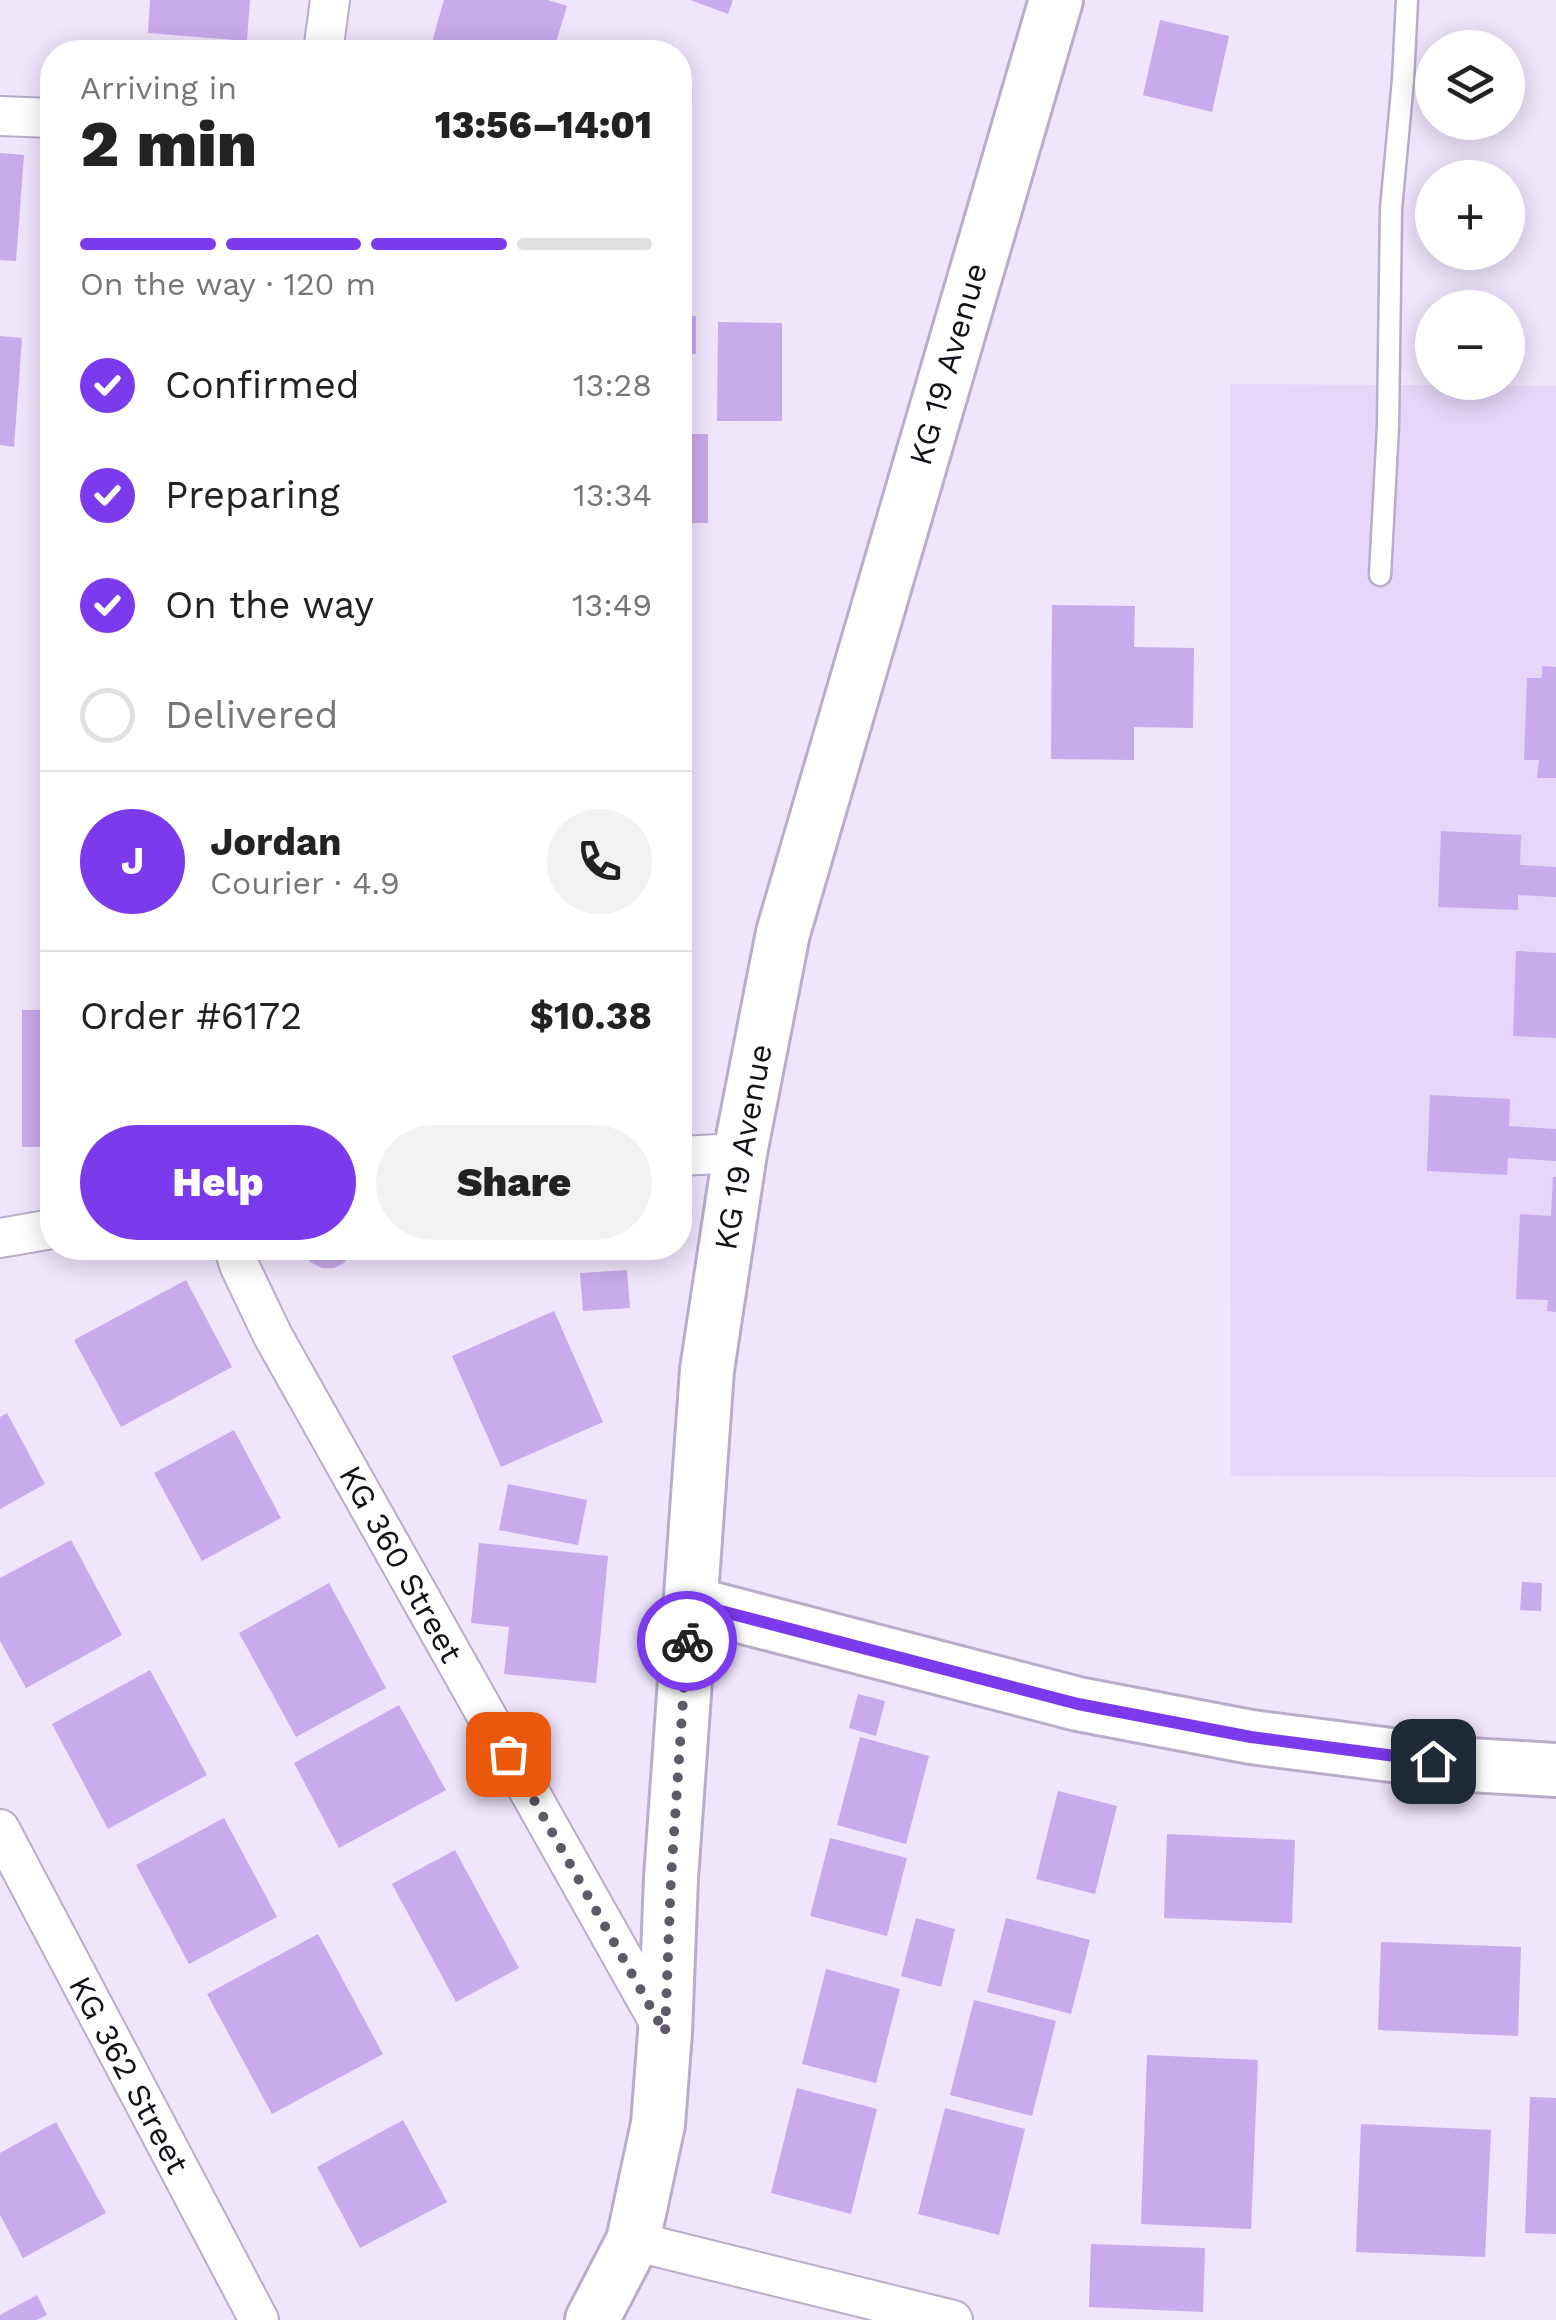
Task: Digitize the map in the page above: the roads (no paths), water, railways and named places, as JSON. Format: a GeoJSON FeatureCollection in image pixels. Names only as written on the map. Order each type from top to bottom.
{"type":"FeatureCollection","features":[{"type":"Feature","properties":{"kind":"main road","name":"KG 19 Avenue"},"geometry":{"type":"LineString","coordinates":[[592,2320],[633,2240],[658,2124],[707,1370],[740,1153],[783,933],[1056,0]]}},
{"type":"Feature","properties":{"kind":"main road"},"geometry":{"type":"LineString","coordinates":[[690,1603],[1078,1704],[1251,1737],[1469,1765],[1556,1770]]}},
{"type":"Feature","properties":{"kind":"street"},"geometry":{"type":"LineString","coordinates":[[325,40],[330,0]]}},
{"type":"Feature","properties":{"kind":"street"},"geometry":{"type":"LineString","coordinates":[[0,116],[40,118]]}},
{"type":"Feature","properties":{"kind":"street"},"geometry":{"type":"LineString","coordinates":[[692,1155],[740,1153]]}},
{"type":"Feature","properties":{"kind":"street"},"geometry":{"type":"LineString","coordinates":[[0,1238],[40,1232]]}},
{"type":"Feature","properties":{"kind":"street","name":"KG 360 Street"},"geometry":{"type":"LineString","coordinates":[[238,1260],[273,1336],[665,2033]]}},
{"type":"Feature","properties":{"kind":"street","name":"KG 362 Street"},"geometry":{"type":"LineString","coordinates":[[0,1829],[259,2320]]}},
{"type":"Feature","properties":{"kind":"street"},"geometry":{"type":"LineString","coordinates":[[633,2240],[953,2320]]}},
{"type":"Feature","properties":{"kind":"lane"},"geometry":{"type":"LineString","coordinates":[[1380,576],[1388,426],[1391,209],[1407,0]]}}]}
